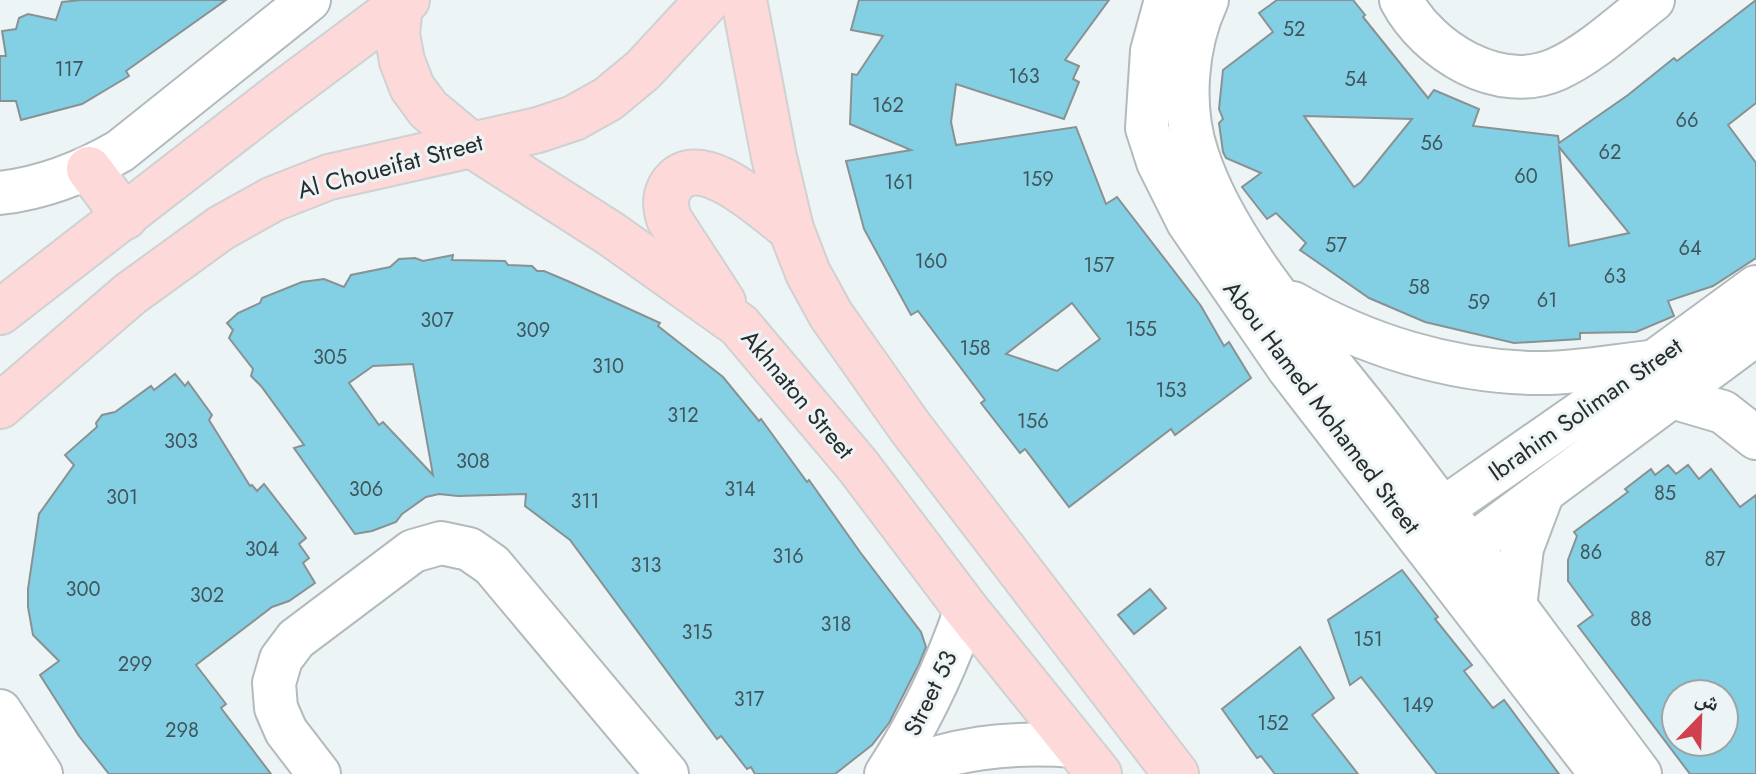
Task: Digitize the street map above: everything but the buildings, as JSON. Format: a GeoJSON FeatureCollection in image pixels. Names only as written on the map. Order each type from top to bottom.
{"type":"FeatureCollection","features":[{"type":"Feature","properties":{"kind":"main road","name":"Al Choueifat Street"},"geometry":{"type":"LineString","coordinates":[[0,406],[130,294],[221,228],[273,199],[329,177],[538,130],[574,118],[608,99],[643,70],[708,0]]}},
{"type":"Feature","properties":{"kind":"main road"},"geometry":{"type":"LineString","coordinates":[[744,0],[774,157],[791,229],[808,273],[839,328],[919,440],[1176,774]]}},
{"type":"Feature","properties":{"kind":"main road"},"geometry":{"type":"LineString","coordinates":[[0,312],[404,3]]}},
{"type":"Feature","properties":{"kind":"main road","name":"Akhnaton Street"},"geometry":{"type":"LineString","coordinates":[[404,3],[397,34],[402,61],[412,87],[428,109],[470,144],[611,234],[739,325],[858,466],[966,609],[1087,760]]}},
{"type":"Feature","properties":{"kind":"main road"},"geometry":{"type":"LineString","coordinates":[[89,169],[125,217]]}},
{"type":"Feature","properties":{"kind":"main road"},"geometry":{"type":"LineString","coordinates":[[739,325],[669,219],[665,204],[668,189],[677,177],[691,170],[705,172],[729,184],[791,229]]}},
{"type":"Feature","properties":{"kind":"street"},"geometry":{"type":"LineString","coordinates":[[0,193],[37,188],[89,169],[120,151],[309,0]]}},
{"type":"Feature","properties":{"kind":"street"},"geometry":{"type":"LineString","coordinates":[[1401,0],[1411,19],[1435,44],[1463,61],[1521,77],[1555,70],[1580,56],[1653,0]]}},
{"type":"Feature","properties":{"kind":"street","name":"Abou Hamed Mohamed Street"},"geometry":{"type":"LineString","coordinates":[[1182,10],[1190,59],[1189,118],[1197,154],[1211,188],[1242,244],[1601,774]]}},
{"type":"Feature","properties":{"kind":"street","name":"Abou Hamed Mohamed Street"},"geometry":{"type":"LineString","coordinates":[[1182,10],[1152,51],[1147,128],[1158,162],[1188,222],[1289,369],[1428,519]]}},
{"type":"Feature","properties":{"kind":"street","name":"Ibrahim Soliman Street"},"geometry":{"type":"LineString","coordinates":[[1456,557],[1543,492],[1664,379],[1756,287]]}},
{"type":"Feature","properties":{"kind":"street"},"geometry":{"type":"LineString","coordinates":[[1277,293],[1326,322],[1359,336],[1410,353],[1477,369],[1664,379],[1723,412],[1756,438]]}},
{"type":"Feature","properties":{"kind":"street","name":"Ibrahim Soliman Street"},"geometry":{"type":"LineString","coordinates":[[1428,519],[1664,379],[1756,334]]}},
{"type":"Feature","properties":{"kind":"street"},"geometry":{"type":"LineString","coordinates":[[1515,607],[1522,548],[1543,492]]}},
{"type":"Feature","properties":{"kind":"street"},"geometry":{"type":"LineString","coordinates":[[319,774],[286,731],[276,708],[274,683],[281,659],[296,639],[413,551],[441,543],[469,549],[492,565],[667,774]]}},
{"type":"Feature","properties":{"kind":"street","name":"Abou Hamed Mohamed Street"},"geometry":{"type":"LineString","coordinates":[[1456,557],[1515,607],[1640,774]]}},
{"type":"Feature","properties":{"kind":"street","name":"Street 53"},"geometry":{"type":"LineString","coordinates":[[888,774],[934,690],[966,609]]}},
{"type":"Feature","properties":{"kind":"street"},"geometry":{"type":"LineString","coordinates":[[0,711],[41,774]]}},
{"type":"Feature","properties":{"kind":"street","name":"Street 53"},"geometry":{"type":"LineString","coordinates":[[888,774],[957,751],[996,744],[1036,743],[1087,760]]}}]}
